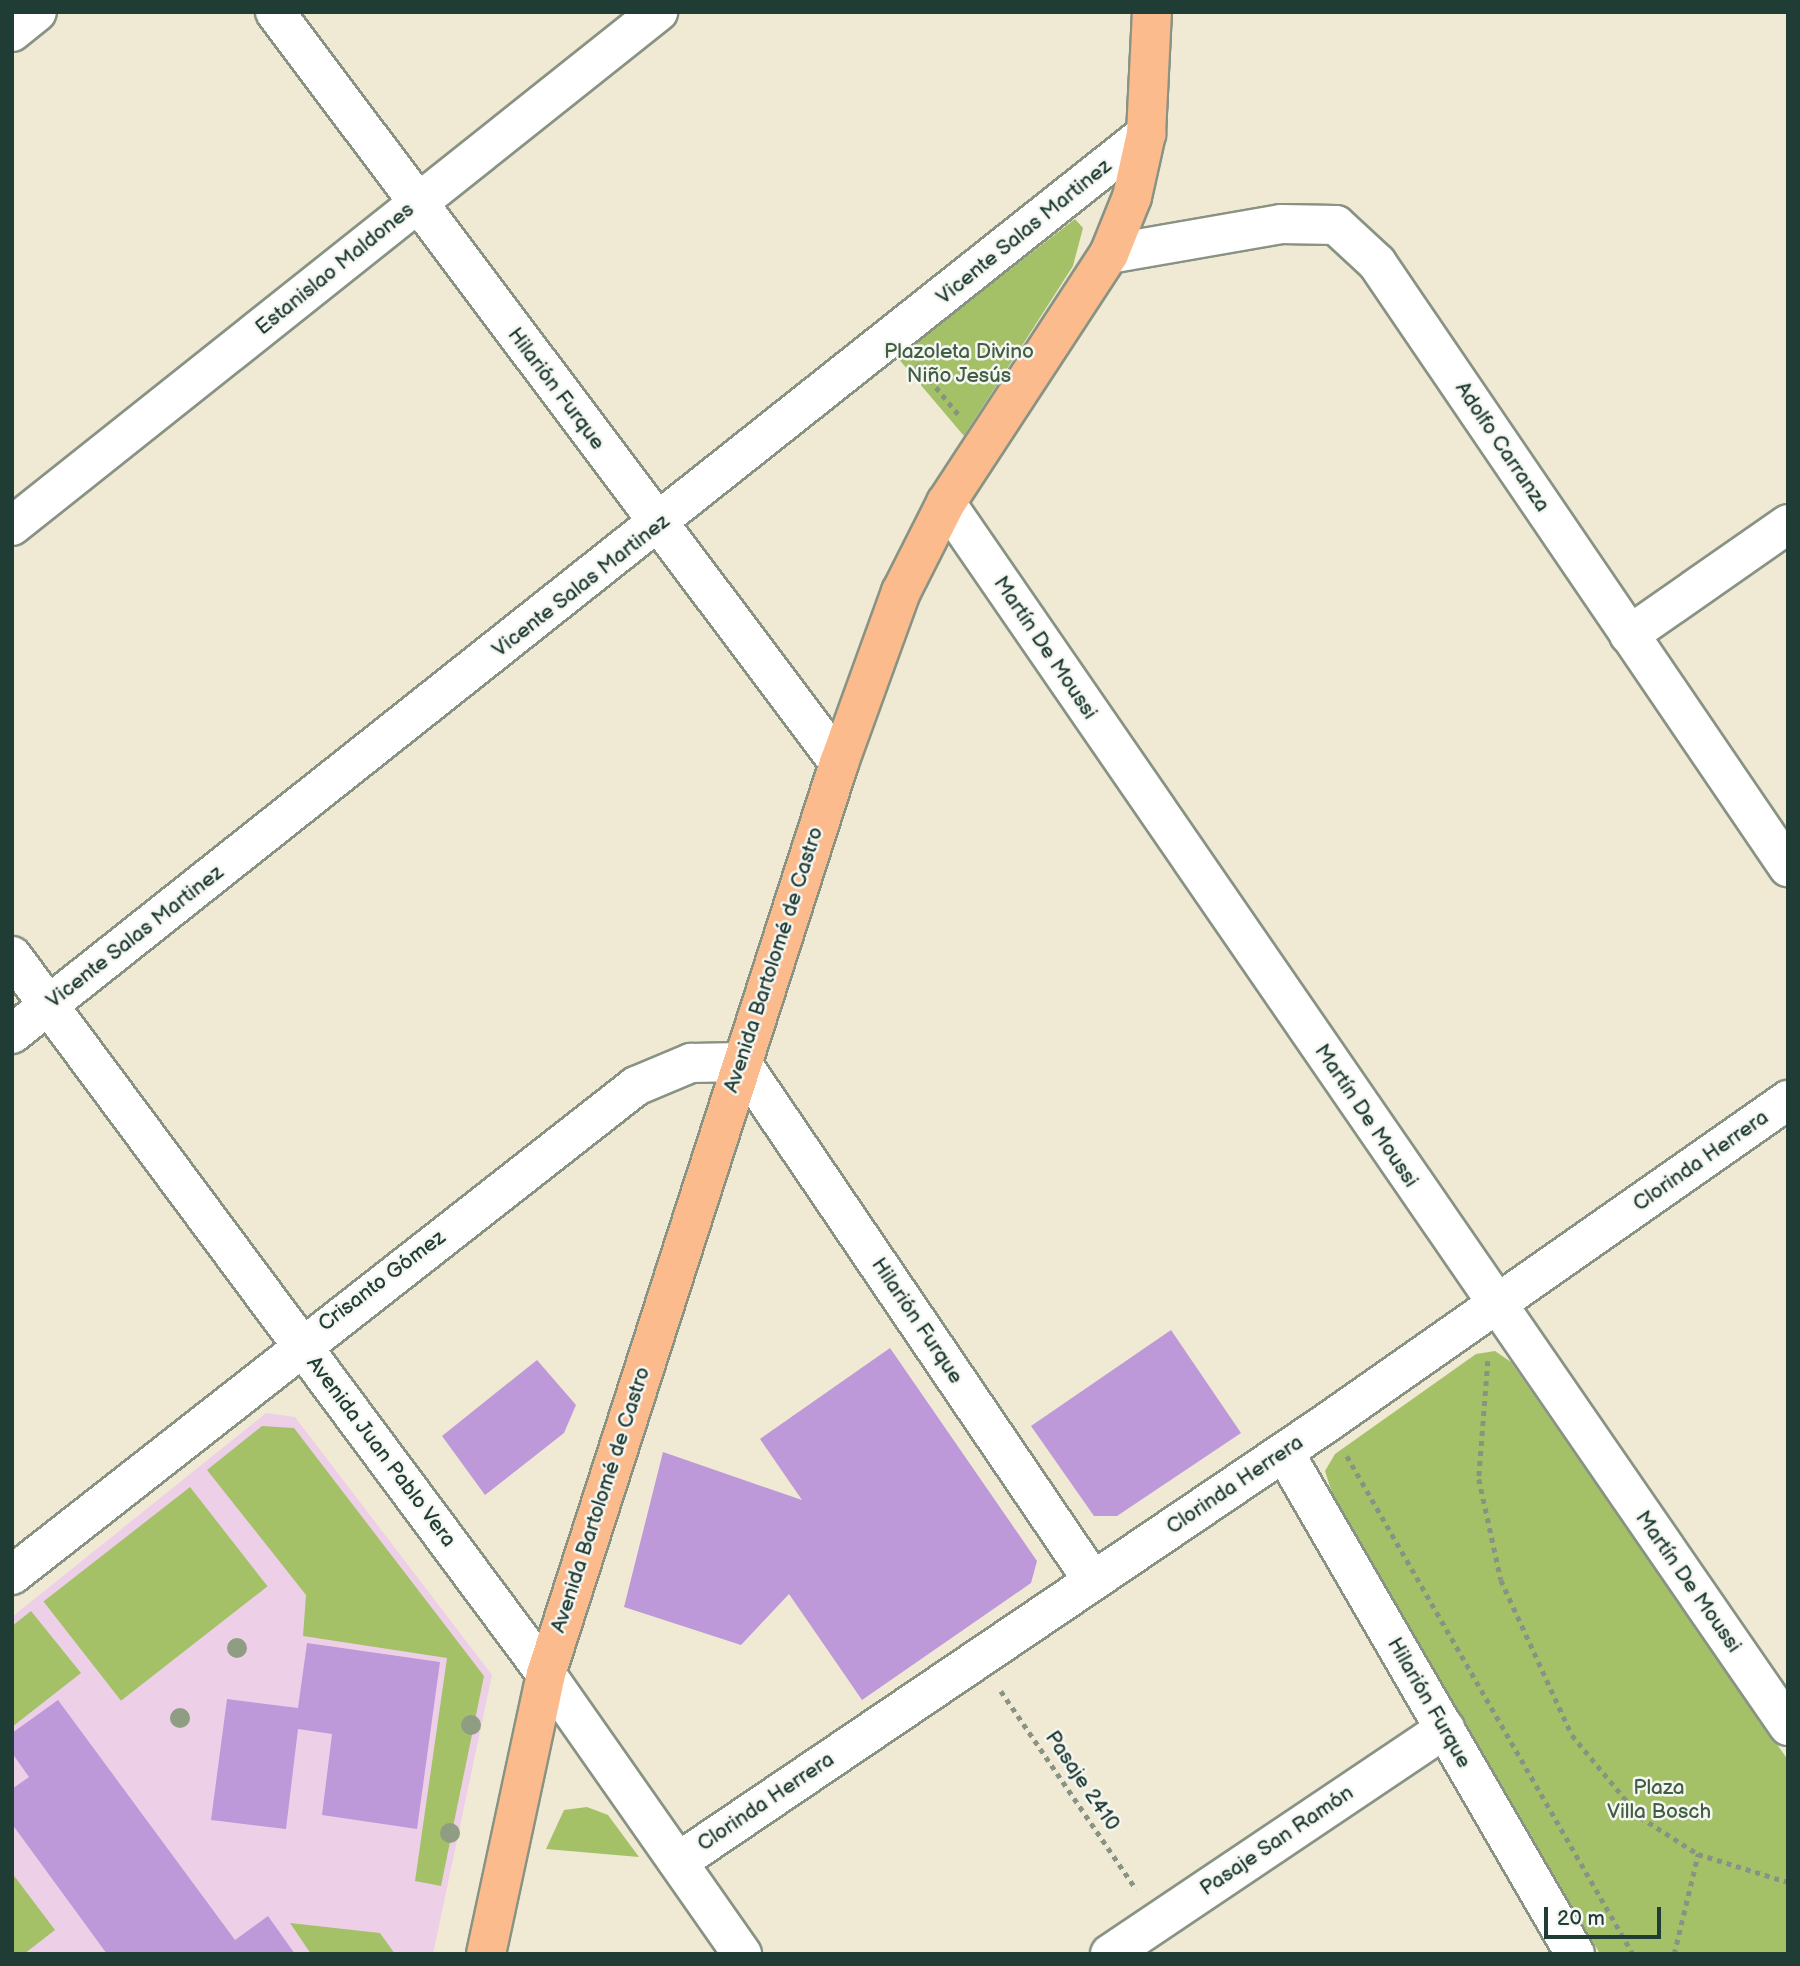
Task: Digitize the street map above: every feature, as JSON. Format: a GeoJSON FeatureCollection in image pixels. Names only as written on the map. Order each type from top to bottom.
{"type":"FeatureCollection","features":[{"type":"Feature","properties":{"kind":"main road","name":"Avenida Bartolomé de Castro"},"geometry":{"type":"LineString","coordinates":[[486,1954],[546,1674],[839,763],[901,592],[946,503],[1109,254],[1132,197],[1146,134],[1152,12]]}},
{"type":"Feature","properties":{"kind":"street"},"geometry":{"type":"LineString","coordinates":[[12,32],[37,12]]}},
{"type":"Feature","properties":{"kind":"street","name":"Hilarión Furque"},"geometry":{"type":"LineString","coordinates":[[275,12],[416,204],[839,763]]}},
{"type":"Feature","properties":{"kind":"street","name":"Estanislao Maldones"},"geometry":{"type":"LineString","coordinates":[[12,526],[658,12]]}},
{"type":"Feature","properties":{"kind":"street","name":"Vicente Salas Martinez"},"geometry":{"type":"LineString","coordinates":[[12,1034],[658,525],[1146,134]]}},
{"type":"Feature","properties":{"kind":"street","name":"Adolfo Carranza"},"geometry":{"type":"LineString","coordinates":[[1109,254],[1280,224],[1336,225],[1377,262],[1788,867]]}},
{"type":"Feature","properties":{"kind":"street","name":"Martín De Moussi"},"geometry":{"type":"LineString","coordinates":[[946,503],[1495,1305],[1788,1726]]}},
{"type":"Feature","properties":{"kind":"street"},"geometry":{"type":"LineString","coordinates":[[1629,635],[1788,524]]}},
{"type":"Feature","properties":{"kind":"street","name":"Avenida Juan Pablo Vera"},"geometry":{"type":"LineString","coordinates":[[12,956],[546,1674],[742,1954]]}},
{"type":"Feature","properties":{"kind":"street","name":"Hilarión Furque"},"geometry":{"type":"LineString","coordinates":[[741,1062],[1093,1581]]}},
{"type":"Feature","properties":{"kind":"street","name":"Crisanto Gómez"},"geometry":{"type":"LineString","coordinates":[[12,1575],[301,1343],[636,1086],[691,1063],[741,1062]]}},
{"type":"Feature","properties":{"kind":"street","name":"Clorinda Herrera"},"geometry":{"type":"LineString","coordinates":[[678,1862],[1328,1422],[1788,1100]]}},
{"type":"Feature","properties":{"kind":"street","name":"Hilarión Furque"},"geometry":{"type":"LineString","coordinates":[[1284,1452],[1575,1954]]}},
{"type":"Feature","properties":{"kind":"street","name":"Pasaje San Ramón"},"geometry":{"type":"LineString","coordinates":[[1110,1954],[1445,1729]]}},
{"type":"Feature","properties":{"kind":"path"},"geometry":{"type":"LineString","coordinates":[[894,336],[984,446]]}},
{"type":"Feature","properties":{"kind":"path"},"geometry":{"type":"LineString","coordinates":[[1495,1305],[1479,1479],[1501,1580],[1572,1735],[1640,1817],[1698,1854],[1788,1882]]}},
{"type":"Feature","properties":{"kind":"path"},"geometry":{"type":"LineString","coordinates":[[1328,1422],[1633,1954]]}},
{"type":"Feature","properties":{"kind":"path","name":"Pasaje 2410"},"geometry":{"type":"LineString","coordinates":[[979,1658],[1158,1921]]}},
{"type":"Feature","properties":{"kind":"path"},"geometry":{"type":"LineString","coordinates":[[1674,1954],[1698,1854]]}},
{"type":"Feature","properties":{"kind":"shaded area"},"geometry":{"type":"Polygon","coordinates":[[[266,1413],[295,1417],[492,1675],[433,1954],[12,1954],[12,1617],[266,1413]]]}},
{"type":"Feature","properties":{"kind":"green space","name":"Plazoleta Divino Niño Jesús"},"geometry":{"type":"Polygon","coordinates":[[[1075,219],[1083,228],[1073,266],[964,436],[897,357],[1075,219]]]}},
{"type":"Feature","properties":{"kind":"green space","name":"Plaza Villa Bosch"},"geometry":{"type":"Polygon","coordinates":[[[1495,1351],[1511,1362],[1788,1760],[1788,1954],[1600,1954],[1332,1493],[1325,1471],[1335,1454],[1476,1354],[1495,1351]]]}},
{"type":"Feature","properties":{"kind":"green space"},"geometry":{"type":"Polygon","coordinates":[[[262,1426],[294,1428],[484,1676],[441,1886],[415,1881],[447,1658],[303,1636],[306,1595],[207,1470],[262,1426]]]}},
{"type":"Feature","properties":{"kind":"green space"},"geometry":{"type":"Polygon","coordinates":[[[190,1487],[268,1586],[121,1701],[43,1602],[190,1487]]]}},
{"type":"Feature","properties":{"kind":"green space"},"geometry":{"type":"Polygon","coordinates":[[[31,1611],[81,1673],[12,1727],[12,1626],[31,1611]]]}},
{"type":"Feature","properties":{"kind":"green space"},"geometry":{"type":"Polygon","coordinates":[[[587,1807],[608,1815],[639,1857],[546,1849],[564,1810],[587,1807]]]}},
{"type":"Feature","properties":{"kind":"green space"},"geometry":{"type":"Polygon","coordinates":[[[12,1873],[55,1930],[24,1954],[12,1954],[12,1873]]]}},
{"type":"Feature","properties":{"kind":"green space"},"geometry":{"type":"Polygon","coordinates":[[[290,1923],[380,1933],[395,1954],[311,1954],[290,1923]]]}},
{"type":"Feature","properties":{"kind":"building"},"geometry":{"type":"Polygon","coordinates":[[[1171,1330],[1241,1433],[1117,1516],[1094,1516],[1031,1426],[1171,1330]]]}},
{"type":"Feature","properties":{"kind":"building"},"geometry":{"type":"Polygon","coordinates":[[[890,1348],[1037,1561],[1031,1583],[862,1700],[789,1594],[741,1645],[624,1607],[663,1452],[802,1500],[760,1439],[890,1348]]]}},
{"type":"Feature","properties":{"kind":"building"},"geometry":{"type":"Polygon","coordinates":[[[537,1360],[576,1405],[564,1433],[485,1495],[442,1436],[537,1360]]]}},
{"type":"Feature","properties":{"kind":"building"},"geometry":{"type":"Polygon","coordinates":[[[307,1643],[440,1662],[417,1829],[322,1815],[332,1734],[298,1729],[286,1829],[211,1820],[227,1699],[298,1708],[307,1643]]]}},
{"type":"Feature","properties":{"kind":"building"},"geometry":{"type":"Polygon","coordinates":[[[58,1700],[235,1940],[268,1916],[295,1954],[107,1954],[12,1824],[12,1789],[29,1777],[12,1753],[12,1733],[58,1700]]]}}]}
